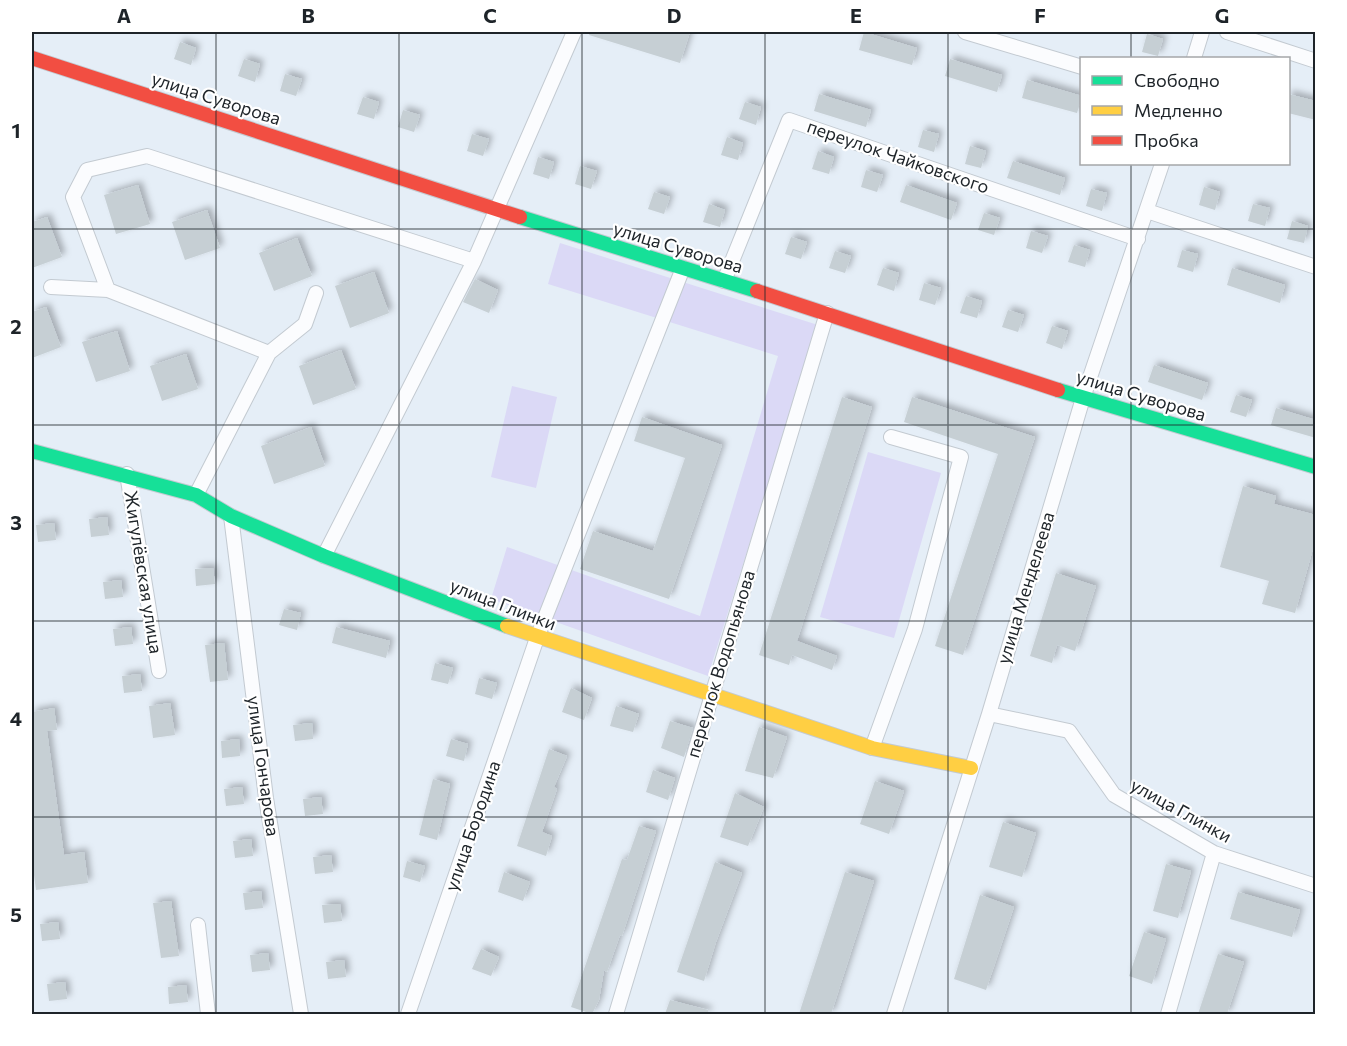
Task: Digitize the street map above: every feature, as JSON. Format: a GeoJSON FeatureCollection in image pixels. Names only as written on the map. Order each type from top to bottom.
{"type":"FeatureCollection","features":[{"type":"Feature","properties":{"kind":"street"},"geometry":{"type":"LineString","coordinates":[[324,556],[474,261],[494,209],[574,32]]}},
{"type":"Feature","properties":{"kind":"street"},"geometry":{"type":"LineString","coordinates":[[965,32],[985,34],[1080,66]]}},
{"type":"Feature","properties":{"kind":"street"},"geometry":{"type":"LineString","coordinates":[[1194,57],[1202,32]]}},
{"type":"Feature","properties":{"kind":"street"},"geometry":{"type":"LineString","coordinates":[[1227,32],[1316,62]]}},
{"type":"Feature","properties":{"kind":"street","name":"улица Суворова"},"geometry":{"type":"LineString","coordinates":[[32,58],[494,209],[827,313],[1083,398],[1316,467]]}},
{"type":"Feature","properties":{"kind":"street","name":"переулок Чайковского"},"geometry":{"type":"LineString","coordinates":[[724,280],[789,120],[1138,239]]}},
{"type":"Feature","properties":{"kind":"street"},"geometry":{"type":"LineString","coordinates":[[108,290],[73,197],[87,170],[147,156],[474,261]]}},
{"type":"Feature","properties":{"kind":"street","name":"улица Менделеева"},"geometry":{"type":"LineString","coordinates":[[894,1014],[989,714],[1083,398],[1162,165]]}},
{"type":"Feature","properties":{"kind":"street"},"geometry":{"type":"LineString","coordinates":[[1147,211],[1316,267]]}},
{"type":"Feature","properties":{"kind":"street","name":"улица Бородина"},"geometry":{"type":"LineString","coordinates":[[408,1014],[537,638],[683,268]]}},
{"type":"Feature","properties":{"kind":"street"},"geometry":{"type":"LineString","coordinates":[[51,286],[108,290],[269,353]]}},
{"type":"Feature","properties":{"kind":"street"},"geometry":{"type":"LineString","coordinates":[[196,495],[269,353],[305,324],[316,293]]}},
{"type":"Feature","properties":{"kind":"street","name":"переулок Водопьянова"},"geometry":{"type":"LineString","coordinates":[[616,1014],[827,313]]}},
{"type":"Feature","properties":{"kind":"street"},"geometry":{"type":"LineString","coordinates":[[872,748],[915,629],[961,457],[891,437]]}},
{"type":"Feature","properties":{"kind":"street","name":"улица Глинки"},"geometry":{"type":"LineString","coordinates":[[32,451],[126,474],[196,495],[231,516],[324,556],[537,638],[872,748],[971,768]]}},
{"type":"Feature","properties":{"kind":"street","name":"Жигулёвская улица"},"geometry":{"type":"LineString","coordinates":[[126,474],[159,671]]}},
{"type":"Feature","properties":{"kind":"street","name":"улица Гончарова"},"geometry":{"type":"LineString","coordinates":[[231,516],[267,798],[301,1014]]}},
{"type":"Feature","properties":{"kind":"street","name":"улица Глинки"},"geometry":{"type":"LineString","coordinates":[[989,714],[1069,731],[1114,795],[1214,853],[1316,886]]}},
{"type":"Feature","properties":{"kind":"street"},"geometry":{"type":"LineString","coordinates":[[1168,1014],[1214,853]]}},
{"type":"Feature","properties":{"kind":"street"},"geometry":{"type":"LineString","coordinates":[[198,926],[208,1014]]}},
{"type":"Feature","properties":{"kind":"shaded area"},"geometry":{"type":"Polygon","coordinates":[[[560,243],[818,325],[708,676],[491,599],[507,547],[700,616],[778,356],[548,284],[560,243]]]}},
{"type":"Feature","properties":{"kind":"shaded area"},"geometry":{"type":"Polygon","coordinates":[[[512,386],[557,397],[536,488],[491,477],[512,386]]]}},
{"type":"Feature","properties":{"kind":"shaded area"},"geometry":{"type":"Polygon","coordinates":[[[868,452],[941,473],[894,638],[820,617],[868,452]]]}},
{"type":"Feature","properties":{"kind":"building"},"geometry":{"type":"Polygon","coordinates":[[[590,32],[690,32],[680,63],[589,35],[590,32]]]}},
{"type":"Feature","properties":{"kind":"building"},"geometry":{"type":"Polygon","coordinates":[[[864,32],[917,48],[912,65],[859,50],[864,32]]]}},
{"type":"Feature","properties":{"kind":"building"},"geometry":{"type":"Polygon","coordinates":[[[1147,34],[1163,39],[1158,56],[1142,52],[1147,34]]]}},
{"type":"Feature","properties":{"kind":"building"},"geometry":{"type":"Polygon","coordinates":[[[180,42],[196,48],[191,65],[174,59],[180,42]]]}},
{"type":"Feature","properties":{"kind":"building"},"geometry":{"type":"Polygon","coordinates":[[[244,59],[260,64],[255,82],[238,76],[244,59]]]}},
{"type":"Feature","properties":{"kind":"building"},"geometry":{"type":"Polygon","coordinates":[[[950,59],[1002,75],[997,92],[945,76],[950,59]]]}},
{"type":"Feature","properties":{"kind":"building"},"geometry":{"type":"Polygon","coordinates":[[[285,74],[302,79],[296,96],[280,91],[285,74]]]}},
{"type":"Feature","properties":{"kind":"building"},"geometry":{"type":"Polygon","coordinates":[[[1027,80],[1080,95],[1080,103],[1077,113],[1022,98],[1027,80]]]}},
{"type":"Feature","properties":{"kind":"building"},"geometry":{"type":"Polygon","coordinates":[[[819,94],[871,110],[866,127],[814,111],[819,94]]]}},
{"type":"Feature","properties":{"kind":"building"},"geometry":{"type":"Polygon","coordinates":[[[1290,94],[1316,101],[1316,120],[1290,114],[1290,94]]]}},
{"type":"Feature","properties":{"kind":"building"},"geometry":{"type":"Polygon","coordinates":[[[363,97],[379,102],[374,119],[357,114],[363,97]]]}},
{"type":"Feature","properties":{"kind":"building"},"geometry":{"type":"Polygon","coordinates":[[[745,102],[761,107],[756,125],[739,119],[745,102]]]}},
{"type":"Feature","properties":{"kind":"building"},"geometry":{"type":"Polygon","coordinates":[[[403,110],[420,115],[414,132],[398,127],[403,110]]]}},
{"type":"Feature","properties":{"kind":"building"},"geometry":{"type":"Polygon","coordinates":[[[923,130],[939,134],[934,152],[918,147],[923,130]]]}},
{"type":"Feature","properties":{"kind":"building"},"geometry":{"type":"Polygon","coordinates":[[[472,134],[489,139],[483,156],[467,151],[472,134]]]}},
{"type":"Feature","properties":{"kind":"building"},"geometry":{"type":"Polygon","coordinates":[[[727,137],[743,143],[738,160],[721,155],[727,137]]]}},
{"type":"Feature","properties":{"kind":"building"},"geometry":{"type":"Polygon","coordinates":[[[970,146],[986,151],[981,168],[965,164],[970,146]]]}},
{"type":"Feature","properties":{"kind":"building"},"geometry":{"type":"Polygon","coordinates":[[[818,151],[834,157],[829,174],[812,169],[818,151]]]}},
{"type":"Feature","properties":{"kind":"building"},"geometry":{"type":"Polygon","coordinates":[[[538,157],[554,162],[549,179],[533,174],[538,157]]]}},
{"type":"Feature","properties":{"kind":"building"},"geometry":{"type":"Polygon","coordinates":[[[1013,161],[1065,178],[1060,195],[1007,178],[1013,161]]]}},
{"type":"Feature","properties":{"kind":"building"},"geometry":{"type":"Polygon","coordinates":[[[580,166],[597,171],[591,189],[575,184],[580,166]]]}},
{"type":"Feature","properties":{"kind":"building"},"geometry":{"type":"Polygon","coordinates":[[[866,170],[883,175],[877,192],[861,187],[866,170]]]}},
{"type":"Feature","properties":{"kind":"building"},"geometry":{"type":"Polygon","coordinates":[[[138,185],[150,224],[116,234],[104,195],[138,185]]]}},
{"type":"Feature","properties":{"kind":"building"},"geometry":{"type":"Polygon","coordinates":[[[906,185],[957,203],[951,220],[900,202],[906,185]]]}},
{"type":"Feature","properties":{"kind":"building"},"geometry":{"type":"Polygon","coordinates":[[[1204,187],[1220,192],[1215,210],[1199,205],[1204,187]]]}},
{"type":"Feature","properties":{"kind":"building"},"geometry":{"type":"Polygon","coordinates":[[[1091,189],[1107,193],[1102,211],[1086,206],[1091,189]]]}},
{"type":"Feature","properties":{"kind":"building"},"geometry":{"type":"Polygon","coordinates":[[[654,192],[670,197],[664,214],[648,209],[654,192]]]}},
{"type":"Feature","properties":{"kind":"building"},"geometry":{"type":"Polygon","coordinates":[[[709,204],[725,210],[720,227],[703,222],[709,204]]]}},
{"type":"Feature","properties":{"kind":"building"},"geometry":{"type":"Polygon","coordinates":[[[1253,204],[1270,208],[1265,226],[1248,221],[1253,204]]]}},
{"type":"Feature","properties":{"kind":"building"},"geometry":{"type":"Polygon","coordinates":[[[207,210],[220,248],[185,260],[172,222],[207,210]]]}},
{"type":"Feature","properties":{"kind":"building"},"geometry":{"type":"Polygon","coordinates":[[[984,213],[1000,218],[994,235],[978,230],[984,213]]]}},
{"type":"Feature","properties":{"kind":"building"},"geometry":{"type":"Polygon","coordinates":[[[47,217],[62,257],[32,268],[32,222],[47,217]]]}},
{"type":"Feature","properties":{"kind":"building"},"geometry":{"type":"Polygon","coordinates":[[[1292,221],[1308,226],[1304,243],[1287,239],[1292,221]]]}},
{"type":"Feature","properties":{"kind":"building"},"geometry":{"type":"Polygon","coordinates":[[[1031,231],[1048,236],[1042,253],[1026,248],[1031,231]]]}},
{"type":"Feature","properties":{"kind":"building"},"geometry":{"type":"Polygon","coordinates":[[[791,237],[807,242],[801,259],[785,254],[791,237]]]}},
{"type":"Feature","properties":{"kind":"building"},"geometry":{"type":"Polygon","coordinates":[[[297,238],[312,276],[274,291],[259,253],[297,238]]]}},
{"type":"Feature","properties":{"kind":"building"},"geometry":{"type":"Polygon","coordinates":[[[1074,245],[1090,250],[1085,267],[1068,262],[1074,245]]]}},
{"type":"Feature","properties":{"kind":"building"},"geometry":{"type":"Polygon","coordinates":[[[1182,250],[1198,254],[1193,272],[1177,267],[1182,250]]]}},
{"type":"Feature","properties":{"kind":"building"},"geometry":{"type":"Polygon","coordinates":[[[835,251],[851,256],[845,273],[829,268],[835,251]]]}},
{"type":"Feature","properties":{"kind":"building"},"geometry":{"type":"Polygon","coordinates":[[[883,268],[899,273],[894,291],[877,285],[883,268]]]}},
{"type":"Feature","properties":{"kind":"building"},"geometry":{"type":"Polygon","coordinates":[[[1232,268],[1285,285],[1280,303],[1227,285],[1232,268]]]}},
{"type":"Feature","properties":{"kind":"building"},"geometry":{"type":"Polygon","coordinates":[[[374,272],[389,313],[350,328],[335,286],[374,272]]]}},
{"type":"Feature","properties":{"kind":"building"},"geometry":{"type":"Polygon","coordinates":[[[475,279],[498,290],[489,313],[463,302],[475,279]]]}},
{"type":"Feature","properties":{"kind":"building"},"geometry":{"type":"Polygon","coordinates":[[[924,283],[941,288],[935,305],[919,300],[924,283]]]}},
{"type":"Feature","properties":{"kind":"building"},"geometry":{"type":"Polygon","coordinates":[[[966,296],[982,301],[977,318],[960,313],[966,296]]]}},
{"type":"Feature","properties":{"kind":"building"},"geometry":{"type":"Polygon","coordinates":[[[46,307],[61,347],[32,358],[32,312],[46,307]]]}},
{"type":"Feature","properties":{"kind":"building"},"geometry":{"type":"Polygon","coordinates":[[[1008,310],[1024,315],[1018,332],[1002,327],[1008,310]]]}},
{"type":"Feature","properties":{"kind":"building"},"geometry":{"type":"Polygon","coordinates":[[[1052,326],[1068,331],[1062,349],[1046,343],[1052,326]]]}},
{"type":"Feature","properties":{"kind":"building"},"geometry":{"type":"Polygon","coordinates":[[[117,331],[130,371],[96,382],[82,342],[117,331]]]}},
{"type":"Feature","properties":{"kind":"building"},"geometry":{"type":"Polygon","coordinates":[[[341,350],[356,389],[313,405],[299,366],[341,350]]]}},
{"type":"Feature","properties":{"kind":"building"},"geometry":{"type":"Polygon","coordinates":[[[186,354],[198,389],[162,401],[150,366],[186,354]]]}},
{"type":"Feature","properties":{"kind":"building"},"geometry":{"type":"Polygon","coordinates":[[[1154,365],[1208,383],[1202,400],[1148,382],[1154,365]]]}},
{"type":"Feature","properties":{"kind":"building"},"geometry":{"type":"Polygon","coordinates":[[[1236,395],[1252,400],[1246,417],[1230,412],[1236,395]]]}},
{"type":"Feature","properties":{"kind":"building"},"geometry":{"type":"Polygon","coordinates":[[[842,397],[872,407],[797,641],[837,656],[832,670],[792,655],[789,665],[759,655],[842,397]]]}},
{"type":"Feature","properties":{"kind":"building"},"geometry":{"type":"Polygon","coordinates":[[[912,397],[1035,437],[963,655],[935,646],[998,454],[904,422],[912,397]]]}},
{"type":"Feature","properties":{"kind":"building"},"geometry":{"type":"Polygon","coordinates":[[[1276,408],[1316,420],[1316,438],[1271,425],[1276,408]]]}},
{"type":"Feature","properties":{"kind":"building"},"geometry":{"type":"Polygon","coordinates":[[[642,417],[722,445],[669,599],[580,569],[593,531],[653,551],[685,458],[634,441],[642,417]]]}},
{"type":"Feature","properties":{"kind":"building"},"geometry":{"type":"Polygon","coordinates":[[[311,427],[325,466],[274,484],[261,446],[311,427]]]}},
{"type":"Feature","properties":{"kind":"building"},"geometry":{"type":"Polygon","coordinates":[[[1243,486],[1276,496],[1274,504],[1316,515],[1316,538],[1295,613],[1262,604],[1269,581],[1220,567],[1243,486]]]}},
{"type":"Feature","properties":{"kind":"building"},"geometry":{"type":"Polygon","coordinates":[[[107,517],[109,535],[91,537],[89,519],[107,517]]]}},
{"type":"Feature","properties":{"kind":"building"},"geometry":{"type":"Polygon","coordinates":[[[54,523],[56,540],[38,542],[36,525],[54,523]]]}},
{"type":"Feature","properties":{"kind":"building"},"geometry":{"type":"Polygon","coordinates":[[[213,568],[215,584],[196,586],[195,569],[213,568]]]}},
{"type":"Feature","properties":{"kind":"building"},"geometry":{"type":"Polygon","coordinates":[[[1056,573],[1096,586],[1075,651],[1057,645],[1052,663],[1030,656],[1056,573]]]}},
{"type":"Feature","properties":{"kind":"building"},"geometry":{"type":"Polygon","coordinates":[[[121,580],[123,597],[105,599],[103,582],[121,580]]]}},
{"type":"Feature","properties":{"kind":"building"},"geometry":{"type":"Polygon","coordinates":[[[284,609],[301,613],[297,630],[279,625],[284,609]]]}},
{"type":"Feature","properties":{"kind":"building"},"geometry":{"type":"Polygon","coordinates":[[[131,627],[133,644],[115,646],[113,629],[131,627]]]}},
{"type":"Feature","properties":{"kind":"building"},"geometry":{"type":"Polygon","coordinates":[[[336,627],[390,641],[386,658],[332,643],[336,627]]]}},
{"type":"Feature","properties":{"kind":"building"},"geometry":{"type":"Polygon","coordinates":[[[224,643],[228,680],[210,682],[205,645],[224,643]]]}},
{"type":"Feature","properties":{"kind":"building"},"geometry":{"type":"Polygon","coordinates":[[[435,663],[453,668],[448,684],[431,680],[435,663]]]}},
{"type":"Feature","properties":{"kind":"building"},"geometry":{"type":"Polygon","coordinates":[[[140,674],[142,691],[124,693],[122,676],[140,674]]]}},
{"type":"Feature","properties":{"kind":"building"},"geometry":{"type":"Polygon","coordinates":[[[479,678],[497,683],[492,699],[475,694],[479,678]]]}},
{"type":"Feature","properties":{"kind":"building"},"geometry":{"type":"Polygon","coordinates":[[[571,688],[592,698],[584,720],[562,712],[571,688]]]}},
{"type":"Feature","properties":{"kind":"building"},"geometry":{"type":"Polygon","coordinates":[[[170,703],[175,735],[153,738],[149,706],[170,703]]]}},
{"type":"Feature","properties":{"kind":"building"},"geometry":{"type":"Polygon","coordinates":[[[616,706],[639,714],[633,732],[610,726],[616,706]]]}},
{"type":"Feature","properties":{"kind":"building"},"geometry":{"type":"Polygon","coordinates":[[[54,708],[57,730],[47,731],[64,855],[84,852],[88,883],[36,890],[32,860],[32,712],[54,708]]]}},
{"type":"Feature","properties":{"kind":"building"},"geometry":{"type":"Polygon","coordinates":[[[670,721],[693,728],[684,757],[661,748],[670,721]]]}},
{"type":"Feature","properties":{"kind":"building"},"geometry":{"type":"Polygon","coordinates":[[[312,723],[313,739],[295,741],[293,725],[312,723]]]}},
{"type":"Feature","properties":{"kind":"building"},"geometry":{"type":"Polygon","coordinates":[[[759,727],[787,737],[773,778],[745,771],[759,727]]]}},
{"type":"Feature","properties":{"kind":"building"},"geometry":{"type":"Polygon","coordinates":[[[239,739],[240,756],[222,758],[221,741],[239,739]]]}},
{"type":"Feature","properties":{"kind":"building"},"geometry":{"type":"Polygon","coordinates":[[[451,739],[468,744],[464,761],[446,756],[451,739]]]}},
{"type":"Feature","properties":{"kind":"building"},"geometry":{"type":"Polygon","coordinates":[[[549,749],[567,756],[554,787],[557,789],[542,832],[552,836],[546,856],[517,846],[549,749]]]}},
{"type":"Feature","properties":{"kind":"building"},"geometry":{"type":"Polygon","coordinates":[[[653,770],[675,778],[668,800],[646,792],[653,770]]]}},
{"type":"Feature","properties":{"kind":"building"},"geometry":{"type":"Polygon","coordinates":[[[433,779],[450,784],[437,840],[419,835],[433,779]]]}},
{"type":"Feature","properties":{"kind":"building"},"geometry":{"type":"Polygon","coordinates":[[[875,781],[904,791],[889,834],[860,824],[875,781]]]}},
{"type":"Feature","properties":{"kind":"building"},"geometry":{"type":"Polygon","coordinates":[[[242,787],[244,804],[226,806],[224,789],[242,787]]]}},
{"type":"Feature","properties":{"kind":"building"},"geometry":{"type":"Polygon","coordinates":[[[735,793],[764,807],[748,846],[720,837],[735,793]]]}},
{"type":"Feature","properties":{"kind":"building"},"geometry":{"type":"Polygon","coordinates":[[[321,797],[323,814],[305,816],[303,799],[321,797]]]}},
{"type":"Feature","properties":{"kind":"building"},"geometry":{"type":"Polygon","coordinates":[[[1003,822],[1036,833],[1022,877],[989,867],[1003,822]]]}},
{"type":"Feature","properties":{"kind":"building"},"geometry":{"type":"Polygon","coordinates":[[[639,826],[656,831],[622,936],[620,935],[607,972],[604,970],[599,1000],[592,1014],[571,1007],[622,859],[627,860],[639,826]]]}},
{"type":"Feature","properties":{"kind":"building"},"geometry":{"type":"Polygon","coordinates":[[[251,839],[253,856],[235,858],[233,841],[251,839]]]}},
{"type":"Feature","properties":{"kind":"building"},"geometry":{"type":"Polygon","coordinates":[[[331,855],[333,872],[315,874],[313,857],[331,855]]]}},
{"type":"Feature","properties":{"kind":"building"},"geometry":{"type":"Polygon","coordinates":[[[407,861],[425,866],[420,882],[403,877],[407,861]]]}},
{"type":"Feature","properties":{"kind":"building"},"geometry":{"type":"Polygon","coordinates":[[[715,862],[742,873],[704,981],[677,972],[715,862]]]}},
{"type":"Feature","properties":{"kind":"building"},"geometry":{"type":"Polygon","coordinates":[[[1166,864],[1191,871],[1178,918],[1153,911],[1166,864]]]}},
{"type":"Feature","properties":{"kind":"building"},"geometry":{"type":"Polygon","coordinates":[[[504,872],[530,882],[523,901],[498,892],[504,872]]]}},
{"type":"Feature","properties":{"kind":"building"},"geometry":{"type":"Polygon","coordinates":[[[845,872],[874,881],[831,1014],[799,1014],[845,872]]]}},
{"type":"Feature","properties":{"kind":"building"},"geometry":{"type":"Polygon","coordinates":[[[261,891],[263,908],[245,910],[243,893],[261,891]]]}},
{"type":"Feature","properties":{"kind":"building"},"geometry":{"type":"Polygon","coordinates":[[[1238,892],[1300,910],[1292,937],[1230,919],[1238,892]]]}},
{"type":"Feature","properties":{"kind":"building"},"geometry":{"type":"Polygon","coordinates":[[[980,895],[1014,907],[986,990],[954,979],[980,895]]]}},
{"type":"Feature","properties":{"kind":"building"},"geometry":{"type":"Polygon","coordinates":[[[171,901],[179,956],[161,958],[153,903],[171,901]]]}},
{"type":"Feature","properties":{"kind":"building"},"geometry":{"type":"Polygon","coordinates":[[[340,904],[342,921],[324,923],[322,905],[340,904]]]}},
{"type":"Feature","properties":{"kind":"building"},"geometry":{"type":"Polygon","coordinates":[[[58,922],[60,939],[42,941],[40,924],[58,922]]]}},
{"type":"Feature","properties":{"kind":"building"},"geometry":{"type":"Polygon","coordinates":[[[1144,932],[1166,939],[1152,984],[1129,976],[1144,932]]]}},
{"type":"Feature","properties":{"kind":"building"},"geometry":{"type":"Polygon","coordinates":[[[481,949],[499,957],[491,976],[472,969],[481,949]]]}},
{"type":"Feature","properties":{"kind":"building"},"geometry":{"type":"Polygon","coordinates":[[[268,953],[270,970],[252,972],[250,955],[268,953]]]}},
{"type":"Feature","properties":{"kind":"building"},"geometry":{"type":"Polygon","coordinates":[[[1218,954],[1244,962],[1227,1014],[1198,1014],[1218,954]]]}},
{"type":"Feature","properties":{"kind":"building"},"geometry":{"type":"Polygon","coordinates":[[[344,960],[346,977],[328,979],[326,962],[344,960]]]}},
{"type":"Feature","properties":{"kind":"building"},"geometry":{"type":"Polygon","coordinates":[[[65,982],[67,999],[49,1001],[47,984],[65,982]]]}},
{"type":"Feature","properties":{"kind":"building"},"geometry":{"type":"Polygon","coordinates":[[[186,985],[188,1002],[169,1004],[168,987],[186,985]]]}},
{"type":"Feature","properties":{"kind":"building"},"geometry":{"type":"Polygon","coordinates":[[[670,1000],[708,1010],[708,1014],[665,1014],[670,1000]]]}},
{"type":"Feature","properties":{"kind":"traffic: fast"},"geometry":{"type":"LineString","coordinates":[[520,217],[757,291]]}},
{"type":"Feature","properties":{"kind":"traffic: fast"},"geometry":{"type":"LineString","coordinates":[[1058,390],[1316,467]]}},
{"type":"Feature","properties":{"kind":"traffic: fast"},"geometry":{"type":"LineString","coordinates":[[32,451],[196,495],[231,516],[324,556],[507,626]]}},
{"type":"Feature","properties":{"kind":"traffic: slow"},"geometry":{"type":"LineString","coordinates":[[507,626],[872,748],[971,768]]}},
{"type":"Feature","properties":{"kind":"traffic: jam"},"geometry":{"type":"LineString","coordinates":[[32,58],[520,217]]}},
{"type":"Feature","properties":{"kind":"traffic: jam"},"geometry":{"type":"LineString","coordinates":[[757,291],[1058,390]]}}]}
